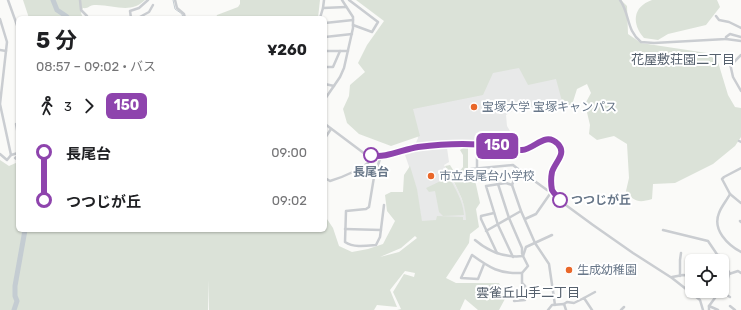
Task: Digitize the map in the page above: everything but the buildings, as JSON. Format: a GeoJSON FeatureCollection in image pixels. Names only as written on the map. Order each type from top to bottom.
{"type":"FeatureCollection","features":[{"type":"Feature","properties":{"kind":"street"},"geometry":{"type":"LineString","coordinates":[[8,0],[16,22]]}},
{"type":"Feature","properties":{"kind":"street"},"geometry":{"type":"LineString","coordinates":[[80,0],[81,10],[87,16]]}},
{"type":"Feature","properties":{"kind":"street"},"geometry":{"type":"LineString","coordinates":[[131,16],[130,11],[145,5],[148,0]]}},
{"type":"Feature","properties":{"kind":"street"},"geometry":{"type":"LineString","coordinates":[[174,0],[176,8],[184,16]]}},
{"type":"Feature","properties":{"kind":"street"},"geometry":{"type":"LineString","coordinates":[[321,16],[324,0]]}},
{"type":"Feature","properties":{"kind":"street"},"geometry":{"type":"LineString","coordinates":[[327,97],[342,72],[352,34],[353,17],[342,0]]}},
{"type":"Feature","properties":{"kind":"street"},"geometry":{"type":"LineString","coordinates":[[349,0],[378,22],[372,32],[353,25]]}},
{"type":"Feature","properties":{"kind":"street"},"geometry":{"type":"LineString","coordinates":[[620,0],[625,7],[628,24],[632,33],[641,42],[654,43],[726,39],[741,41]]}},
{"type":"Feature","properties":{"kind":"street"},"geometry":{"type":"LineString","coordinates":[[142,16],[149,12],[153,5]]}},
{"type":"Feature","properties":{"kind":"street"},"geometry":{"type":"LineString","coordinates":[[323,8],[346,7]]}},
{"type":"Feature","properties":{"kind":"street"},"geometry":{"type":"LineString","coordinates":[[716,16],[719,20],[729,22],[741,28]]}},
{"type":"Feature","properties":{"kind":"street"},"geometry":{"type":"LineString","coordinates":[[0,19],[7,42],[0,104],[11,155]]}},
{"type":"Feature","properties":{"kind":"street"},"geometry":{"type":"LineString","coordinates":[[327,23],[353,20]]}},
{"type":"Feature","properties":{"kind":"street"},"geometry":{"type":"LineString","coordinates":[[327,37],[352,34]]}},
{"type":"Feature","properties":{"kind":"street"},"geometry":{"type":"LineString","coordinates":[[726,39],[726,37],[730,34],[741,37]]}},
{"type":"Feature","properties":{"kind":"street"},"geometry":{"type":"LineString","coordinates":[[0,50],[6,51]]}},
{"type":"Feature","properties":{"kind":"street"},"geometry":{"type":"LineString","coordinates":[[327,67],[333,67],[340,51]]}},
{"type":"Feature","properties":{"kind":"street"},"geometry":{"type":"LineString","coordinates":[[327,52],[348,51]]}},
{"type":"Feature","properties":{"kind":"street"},"geometry":{"type":"LineString","coordinates":[[734,62],[741,55]]}},
{"type":"Feature","properties":{"kind":"street"},"geometry":{"type":"LineString","coordinates":[[729,59],[733,78],[741,92]]}},
{"type":"Feature","properties":{"kind":"street"},"geometry":{"type":"LineString","coordinates":[[327,84],[334,86]]}},
{"type":"Feature","properties":{"kind":"street"},"geometry":{"type":"LineString","coordinates":[[327,126],[365,154],[375,156],[381,156],[418,147],[444,145],[489,145],[521,151],[549,139],[558,145],[561,154],[552,172],[552,191],[536,214],[525,220]]}},
{"type":"Feature","properties":{"kind":"street"},"geometry":{"type":"LineString","coordinates":[[327,135],[331,129]]}},
{"type":"Feature","properties":{"kind":"street"},"geometry":{"type":"LineString","coordinates":[[477,153],[477,169]]}},
{"type":"Feature","properties":{"kind":"street"},"geometry":{"type":"LineString","coordinates":[[0,154],[6,160],[11,155],[16,154]]}},
{"type":"Feature","properties":{"kind":"street"},"geometry":{"type":"LineString","coordinates":[[327,179],[330,181],[340,178],[359,169],[375,156]]}},
{"type":"Feature","properties":{"kind":"street"},"geometry":{"type":"LineString","coordinates":[[381,156],[374,178],[369,207],[366,209],[346,211],[345,242],[349,245],[357,246],[376,245],[380,237],[384,205]]}},
{"type":"Feature","properties":{"kind":"street"},"geometry":{"type":"LineString","coordinates":[[471,170],[512,165],[547,190],[552,191],[563,203],[593,226],[672,277],[700,300],[704,310]]}},
{"type":"Feature","properties":{"kind":"street"},"geometry":{"type":"LineString","coordinates":[[741,168],[722,179],[730,194],[741,203]]}},
{"type":"Feature","properties":{"kind":"street"},"geometry":{"type":"LineString","coordinates":[[518,169],[512,185],[521,212],[535,243],[548,264],[555,305]]}},
{"type":"Feature","properties":{"kind":"street"},"geometry":{"type":"LineString","coordinates":[[512,185],[506,183],[486,186],[498,225],[513,257]]}},
{"type":"Feature","properties":{"kind":"street"},"geometry":{"type":"LineString","coordinates":[[498,184],[509,218],[528,266],[522,273],[522,283],[526,290],[525,300],[514,301]]}},
{"type":"Feature","properties":{"kind":"street"},"geometry":{"type":"LineString","coordinates":[[730,194],[718,214],[718,228],[726,241],[741,252]]}},
{"type":"Feature","properties":{"kind":"street"},"geometry":{"type":"LineString","coordinates":[[486,230],[521,212]]}},
{"type":"Feature","properties":{"kind":"street"},"geometry":{"type":"LineString","coordinates":[[494,213],[481,216],[481,219],[497,253]]}},
{"type":"Feature","properties":{"kind":"street"},"geometry":{"type":"LineString","coordinates":[[345,229],[381,230]]}},
{"type":"Feature","properties":{"kind":"street"},"geometry":{"type":"LineString","coordinates":[[663,230],[708,241],[718,254]]}},
{"type":"Feature","properties":{"kind":"street"},"geometry":{"type":"LineString","coordinates":[[523,256],[526,247],[552,235]]}},
{"type":"Feature","properties":{"kind":"street"},"geometry":{"type":"LineString","coordinates":[[475,240],[485,248],[497,253],[513,257],[523,256]]}},
{"type":"Feature","properties":{"kind":"street"},"geometry":{"type":"LineString","coordinates":[[680,276],[681,253]]}},
{"type":"Feature","properties":{"kind":"street"},"geometry":{"type":"LineString","coordinates":[[484,264],[478,279],[462,278],[472,255],[484,264],[506,274],[522,273]]}},
{"type":"Feature","properties":{"kind":"street"},"geometry":{"type":"LineString","coordinates":[[729,274],[738,270],[741,273]]}},
{"type":"Feature","properties":{"kind":"street"},"geometry":{"type":"LineString","coordinates":[[672,277],[685,276]]}},
{"type":"Feature","properties":{"kind":"street"},"geometry":{"type":"LineString","coordinates":[[548,310],[552,305],[564,304],[567,302],[574,303],[594,292]]}},
{"type":"Feature","properties":{"kind":"street"},"geometry":{"type":"LineString","coordinates":[[584,298],[592,310]]}},
{"type":"Feature","properties":{"kind":"street"},"geometry":{"type":"LineString","coordinates":[[709,310],[709,306],[715,298]]}},
{"type":"Feature","properties":{"kind":"street"},"geometry":{"type":"LineString","coordinates":[[564,304],[566,310]]}},
{"type":"Feature","properties":{"kind":"street"},"geometry":{"type":"LineString","coordinates":[[709,306],[718,310]]}},
{"type":"Feature","properties":{"kind":"street"},"geometry":{"type":"LineString","coordinates":[[730,306],[735,310]]}},
{"type":"Feature","properties":{"kind":"shaded area"},"geometry":{"type":"Polygon","coordinates":[[[23,0],[145,0],[133,7],[127,8],[93,5],[83,8],[81,13],[82,16],[28,16],[23,0]]]}},
{"type":"Feature","properties":{"kind":"shaded area"},"geometry":{"type":"Polygon","coordinates":[[[240,0],[320,0],[318,16],[217,16],[238,7],[240,0]]]}},
{"type":"Feature","properties":{"kind":"shaded area"},"geometry":{"type":"Polygon","coordinates":[[[356,0],[621,0],[627,6],[628,34],[641,43],[707,53],[718,62],[728,95],[735,107],[741,108],[741,137],[735,146],[713,164],[675,183],[653,184],[652,199],[637,201],[626,191],[629,178],[627,144],[614,136],[597,140],[589,134],[590,125],[585,104],[591,93],[587,84],[577,89],[571,108],[563,105],[556,79],[528,85],[519,68],[493,73],[483,95],[413,109],[420,136],[391,146],[359,134],[347,123],[343,109],[349,96],[350,85],[365,72],[358,63],[367,45],[384,21],[356,0]]]}},
{"type":"Feature","properties":{"kind":"shaded area"},"geometry":{"type":"Polygon","coordinates":[[[652,0],[717,0],[720,7],[706,25],[668,34],[658,40],[644,38],[637,27],[636,22],[638,11],[645,3],[652,0]]]}},
{"type":"Feature","properties":{"kind":"shaded area","name":"宝塚大学 宝塚キャンパス"},"geometry":{"type":"Polygon","coordinates":[[[520,66],[558,78],[565,105],[547,105],[514,110],[506,115],[507,126],[510,131],[509,137],[496,143],[467,142],[415,145],[418,138],[410,108],[493,72],[520,66]]]}},
{"type":"Feature","properties":{"kind":"shaded area","name":"市立長尾台小学校"},"geometry":{"type":"Polygon","coordinates":[[[447,148],[449,162],[444,165],[459,192],[466,210],[466,220],[422,224],[416,187],[404,152],[447,148]]]}},
{"type":"Feature","properties":{"kind":"shaded area"},"geometry":{"type":"Polygon","coordinates":[[[463,148],[468,148],[468,176],[475,180],[480,203],[476,209],[479,227],[470,234],[469,243],[446,278],[456,283],[499,283],[506,297],[499,310],[478,310],[465,299],[460,310],[397,310],[401,309],[393,292],[404,274],[414,277],[415,273],[405,271],[390,290],[397,307],[377,305],[374,310],[209,310],[209,280],[208,310],[0,310],[0,160],[9,166],[16,163],[16,232],[327,232],[327,219],[333,228],[339,246],[352,252],[383,244],[395,221],[387,211],[385,195],[391,192],[403,192],[404,175],[410,166],[417,189],[422,221],[436,220],[437,216],[463,217],[463,220],[466,220],[462,199],[445,166],[450,165],[455,173],[459,172],[463,167],[463,155],[460,150],[463,148]],[[415,236],[401,248],[380,257],[399,252],[417,238],[415,236]]]}},
{"type":"Feature","properties":{"kind":"shaded area"},"geometry":{"type":"Polygon","coordinates":[[[449,177],[461,200],[464,215],[443,216],[439,212],[435,191],[429,192],[426,188],[449,177]]]}},
{"type":"Feature","properties":{"kind":"waterway"},"geometry":{"type":"LineString","coordinates":[[53,0],[57,10],[66,16]]}},
{"type":"Feature","properties":{"kind":"waterway"},"geometry":{"type":"LineString","coordinates":[[173,0],[175,9],[182,16]]}},
{"type":"Feature","properties":{"kind":"waterway"},"geometry":{"type":"LineString","coordinates":[[14,310],[17,301],[15,296],[15,286],[25,232]]}},
{"type":"Feature","properties":{"kind":"bus line","name":"150"},"geometry":{"type":"LineString","coordinates":[[371,155],[381,156],[418,147],[444,145],[489,145],[521,151],[549,139],[553,140],[558,145],[561,154],[552,172],[552,191],[560,200]]}},
{"type":"Feature","properties":{"kind":"place","name":"宝塚大学 宝塚キャンパス"},"geometry":{"type":"Point","coordinates":[474,107]}},
{"type":"Feature","properties":{"kind":"place","name":"長尾台"},"geometry":{"type":"Point","coordinates":[371,155]}},
{"type":"Feature","properties":{"kind":"place","name":"市立長尾台小学校"},"geometry":{"type":"Point","coordinates":[431,176]}},
{"type":"Feature","properties":{"kind":"place","name":"つつじが丘"},"geometry":{"type":"Point","coordinates":[560,200]}},
{"type":"Feature","properties":{"kind":"place","name":"生成幼稚園"},"geometry":{"type":"Point","coordinates":[569,270]}},
{"type":"Feature","properties":{"kind":"district","name":"花屋敷荘園二丁目"},"geometry":{"type":"Point","coordinates":[683,59]}},
{"type":"Feature","properties":{"kind":"district","name":"雲雀丘山手二丁目"},"geometry":{"type":"Point","coordinates":[528,292]}}]}
